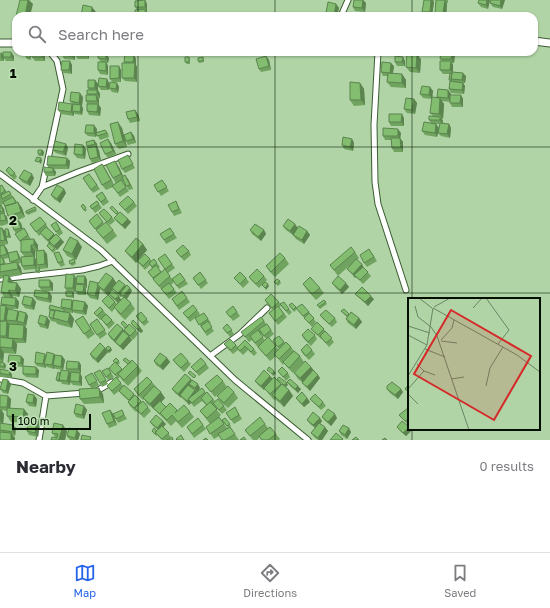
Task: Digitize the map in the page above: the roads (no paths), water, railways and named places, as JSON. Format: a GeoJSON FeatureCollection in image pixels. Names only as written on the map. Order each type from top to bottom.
{"type":"FeatureCollection","features":[{"type":"Feature","properties":{"kind":"main road"},"geometry":{"type":"LineString","coordinates":[[538,42],[550,43]]}},
{"type":"Feature","properties":{"kind":"main road"},"geometry":{"type":"LineString","coordinates":[[0,43],[12,43]]}},
{"type":"Feature","properties":{"kind":"street"},"geometry":{"type":"LineString","coordinates":[[343,12],[348,0]]}},
{"type":"Feature","properties":{"kind":"street"},"geometry":{"type":"LineString","coordinates":[[33,200],[42,187],[62,89],[57,61],[53,56]]}},
{"type":"Feature","properties":{"kind":"street"},"geometry":{"type":"LineString","coordinates":[[378,56],[374,125],[375,182],[378,204],[406,290]]}},
{"type":"Feature","properties":{"kind":"street"},"geometry":{"type":"LineString","coordinates":[[42,187],[128,154]]}},
{"type":"Feature","properties":{"kind":"street"},"geometry":{"type":"LineString","coordinates":[[0,174],[101,250],[198,342],[235,380],[308,440]]}},
{"type":"Feature","properties":{"kind":"street"},"geometry":{"type":"LineString","coordinates":[[0,279],[82,270],[113,261]]}},
{"type":"Feature","properties":{"kind":"street"},"geometry":{"type":"LineString","coordinates":[[210,356],[240,334],[267,308]]}},
{"type":"Feature","properties":{"kind":"street"},"geometry":{"type":"LineString","coordinates":[[0,379],[23,383],[46,396],[94,392],[109,385],[114,380]]}},
{"type":"Feature","properties":{"kind":"street"},"geometry":{"type":"LineString","coordinates":[[39,440],[46,396]]}}]}
